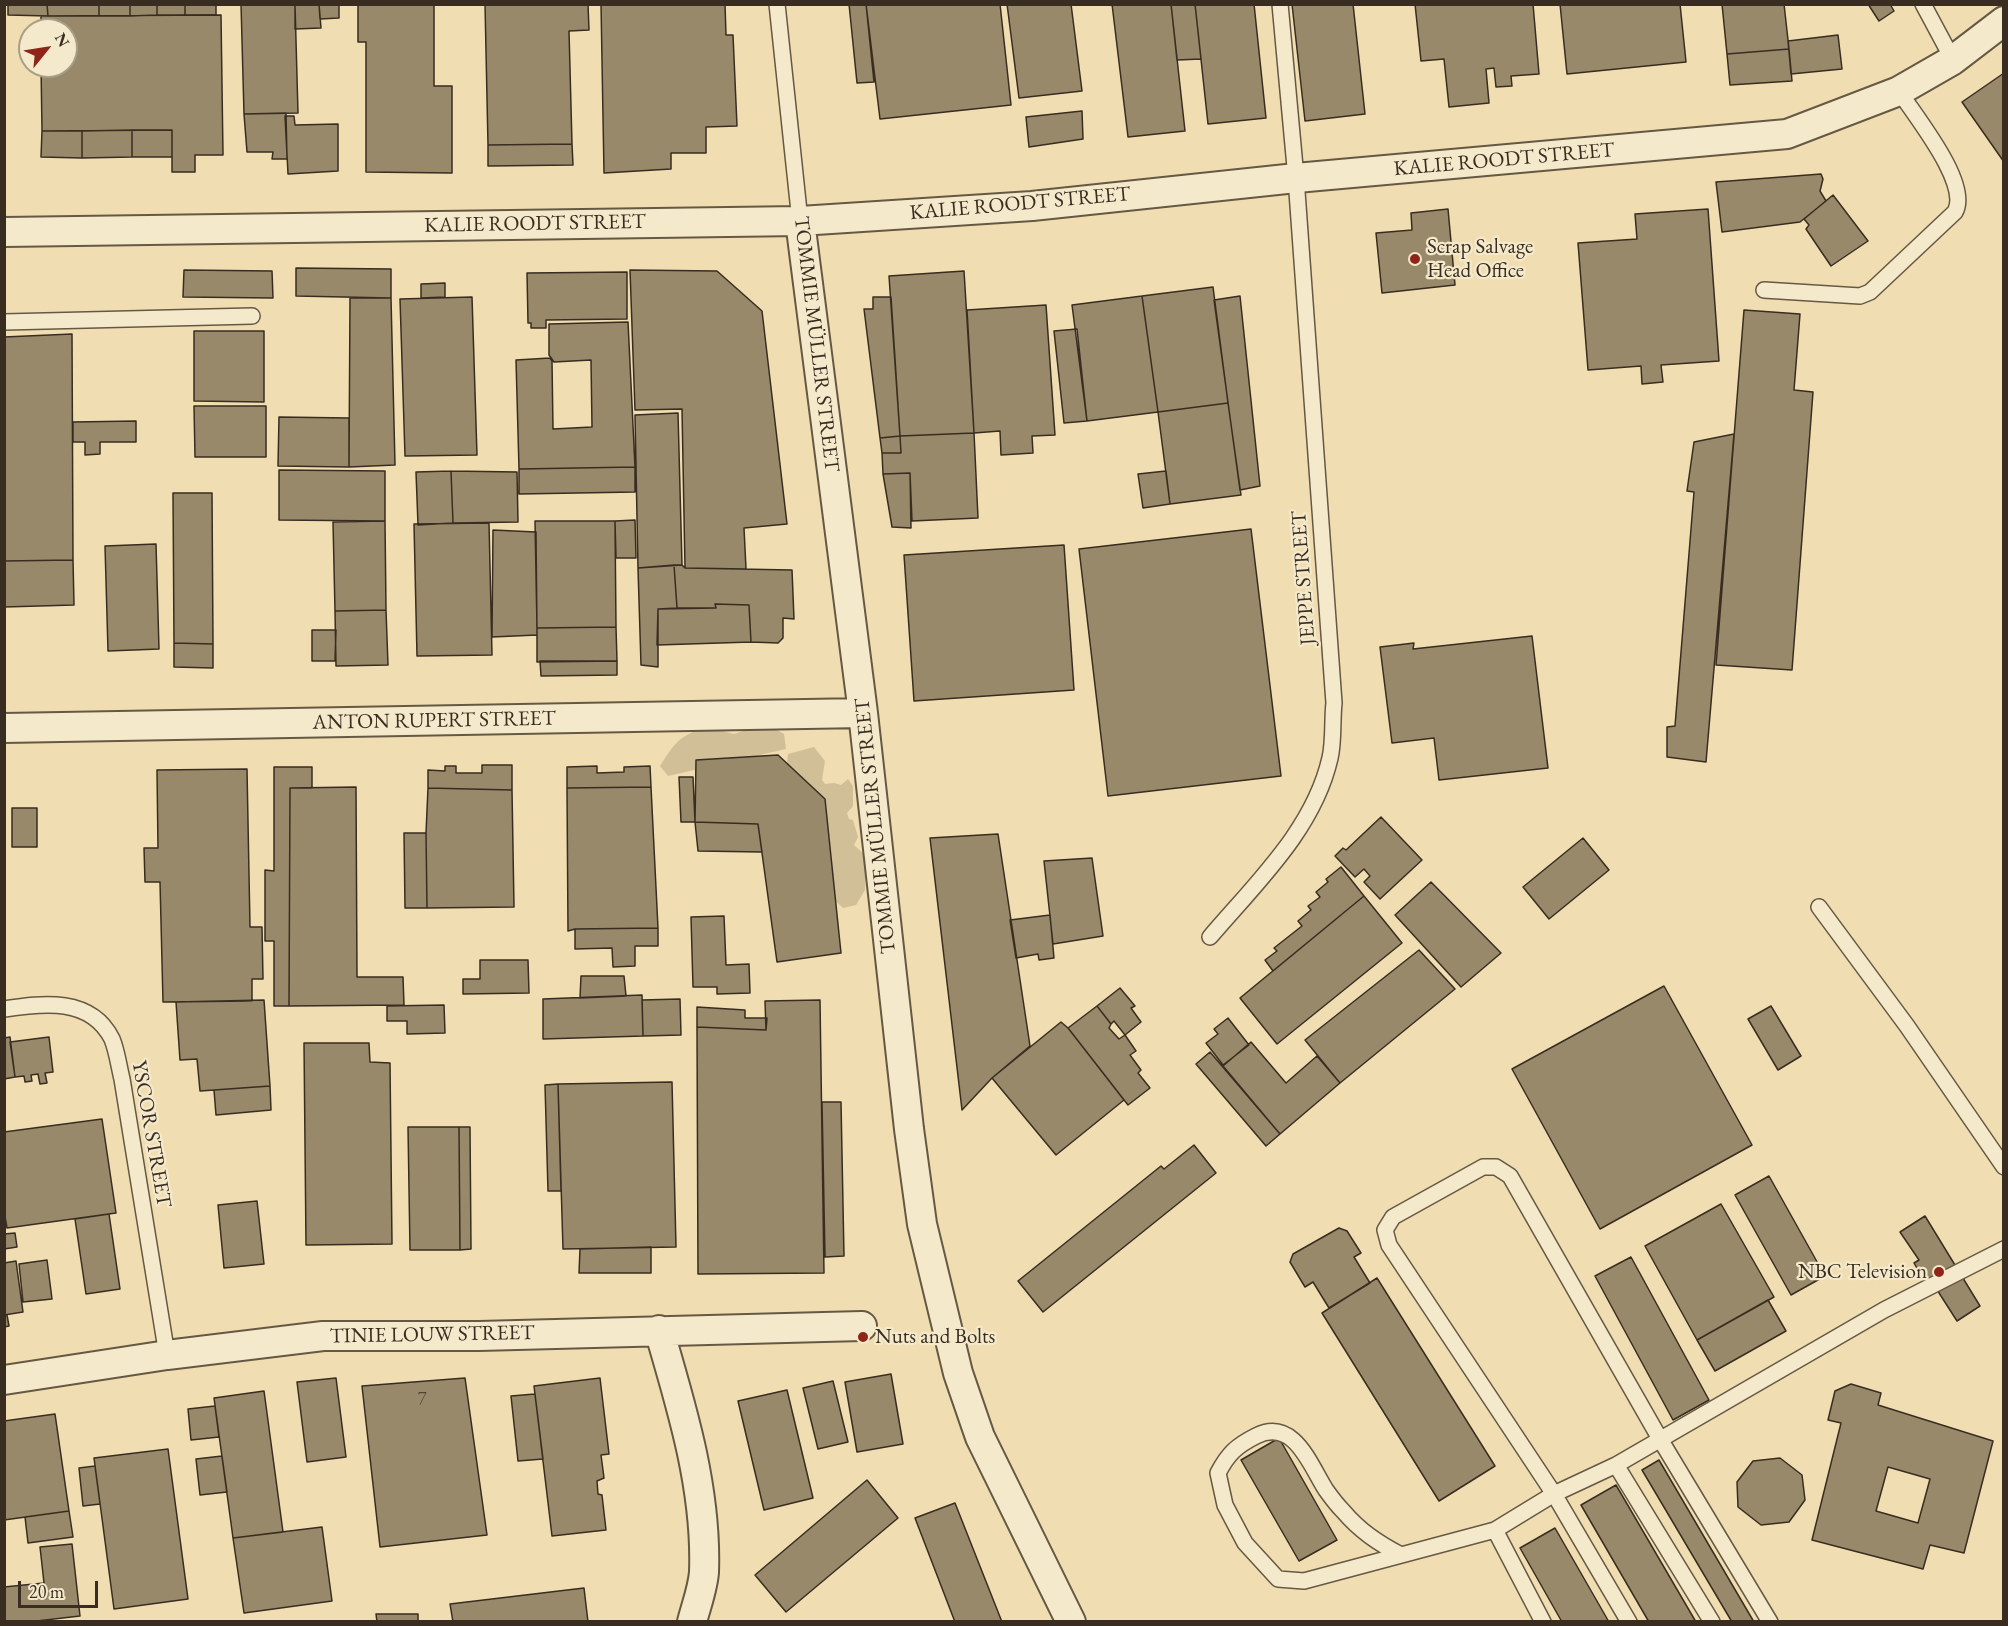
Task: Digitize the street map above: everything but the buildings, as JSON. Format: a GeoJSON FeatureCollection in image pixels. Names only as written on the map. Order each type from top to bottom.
{"type":"FeatureCollection","features":[{"type":"Feature","properties":{"kind":"street","name":"KALIE ROODT STREET"},"geometry":{"type":"LineString","coordinates":[[4,232],[800,221],[1032,206],[1296,178],[1787,134],[1899,91],[1953,60],[2004,21]]}},
{"type":"Feature","properties":{"kind":"street","name":"TOMMIE MÜLLER STREET"},"geometry":{"type":"LineString","coordinates":[[800,221],[863,713],[922,1224],[958,1373],[980,1437],[1071,1622]]}},
{"type":"Feature","properties":{"kind":"street","name":"ANTON RUPERT STREET"},"geometry":{"type":"LineString","coordinates":[[4,728],[863,713]]}},
{"type":"Feature","properties":{"kind":"street","name":"TINIE LOUW STREET"},"geometry":{"type":"LineString","coordinates":[[4,1380],[167,1355],[323,1336],[479,1336],[862,1326]]}},
{"type":"Feature","properties":{"kind":"street"},"geometry":{"type":"LineString","coordinates":[[659,1330],[677,1392],[700,1492],[704,1574],[692,1622]]}},
{"type":"Feature","properties":{"kind":"lane","name":"TOMMIE MÜLLER STREET"},"geometry":{"type":"LineString","coordinates":[[777,4],[800,221]]}},
{"type":"Feature","properties":{"kind":"lane","name":"JEPPE STREET"},"geometry":{"type":"LineString","coordinates":[[1210,937],[1290,842],[1316,800],[1330,757],[1334,703],[1296,178],[1280,4]]}},
{"type":"Feature","properties":{"kind":"lane"},"geometry":{"type":"LineString","coordinates":[[1923,4],[1953,60]]}},
{"type":"Feature","properties":{"kind":"lane"},"geometry":{"type":"LineString","coordinates":[[1764,290],[1860,296],[1870,292],[1954,212],[1958,206],[1958,196],[1951,171],[1899,91]]}},
{"type":"Feature","properties":{"kind":"lane"},"geometry":{"type":"LineString","coordinates":[[4,322],[252,316]]}},
{"type":"Feature","properties":{"kind":"lane"},"geometry":{"type":"LineString","coordinates":[[1819,907],[1907,1026],[2004,1167]]}},
{"type":"Feature","properties":{"kind":"lane","name":"YSCOR STREET"},"geometry":{"type":"LineString","coordinates":[[4,1009],[40,1004],[76,1007],[98,1019],[112,1039],[122,1079],[167,1355]]}},
{"type":"Feature","properties":{"kind":"lane"},"geometry":{"type":"LineString","coordinates":[[1629,1622],[1554,1494],[1389,1245],[1385,1230],[1393,1217],[1483,1167],[1496,1167],[1510,1176],[1660,1439],[1770,1622]]}},
{"type":"Feature","properties":{"kind":"lane"},"geometry":{"type":"LineString","coordinates":[[1401,1555],[1375,1542],[1343,1512],[1327,1491],[1302,1449],[1285,1433],[1266,1431],[1246,1441],[1228,1455],[1218,1473],[1225,1505],[1245,1543],[1278,1579],[1304,1581],[1495,1530],[1554,1494],[1616,1465],[1884,1310],[2004,1249]]}},
{"type":"Feature","properties":{"kind":"lane"},"geometry":{"type":"LineString","coordinates":[[1616,1465],[1712,1622]]}},
{"type":"Feature","properties":{"kind":"lane"},"geometry":{"type":"LineString","coordinates":[[1495,1530],[1543,1622]]}},
{"type":"Feature","properties":{"kind":"shaded area"},"geometry":{"type":"Polygon","coordinates":[[[706,727],[734,734],[752,728],[774,728],[784,734],[786,749],[668,776],[660,766],[674,746],[683,737],[706,727]]]}},
{"type":"Feature","properties":{"kind":"shaded area"},"geometry":{"type":"Polygon","coordinates":[[[814,747],[825,761],[822,780],[825,784],[841,785],[848,779],[853,786],[853,806],[847,813],[849,819],[853,820],[858,837],[854,845],[866,856],[865,890],[856,905],[843,908],[826,892],[787,763],[788,754],[814,747]]]}},
{"type":"Feature","properties":{"kind":"place","name":"Scrap Salvage Head Office"},"geometry":{"type":"Point","coordinates":[1415,259]}},
{"type":"Feature","properties":{"kind":"place","name":"NBC Television"},"geometry":{"type":"Point","coordinates":[1939,1272]}},
{"type":"Feature","properties":{"kind":"place","name":"Nuts and Bolts"},"geometry":{"type":"Point","coordinates":[863,1337]}}]}
